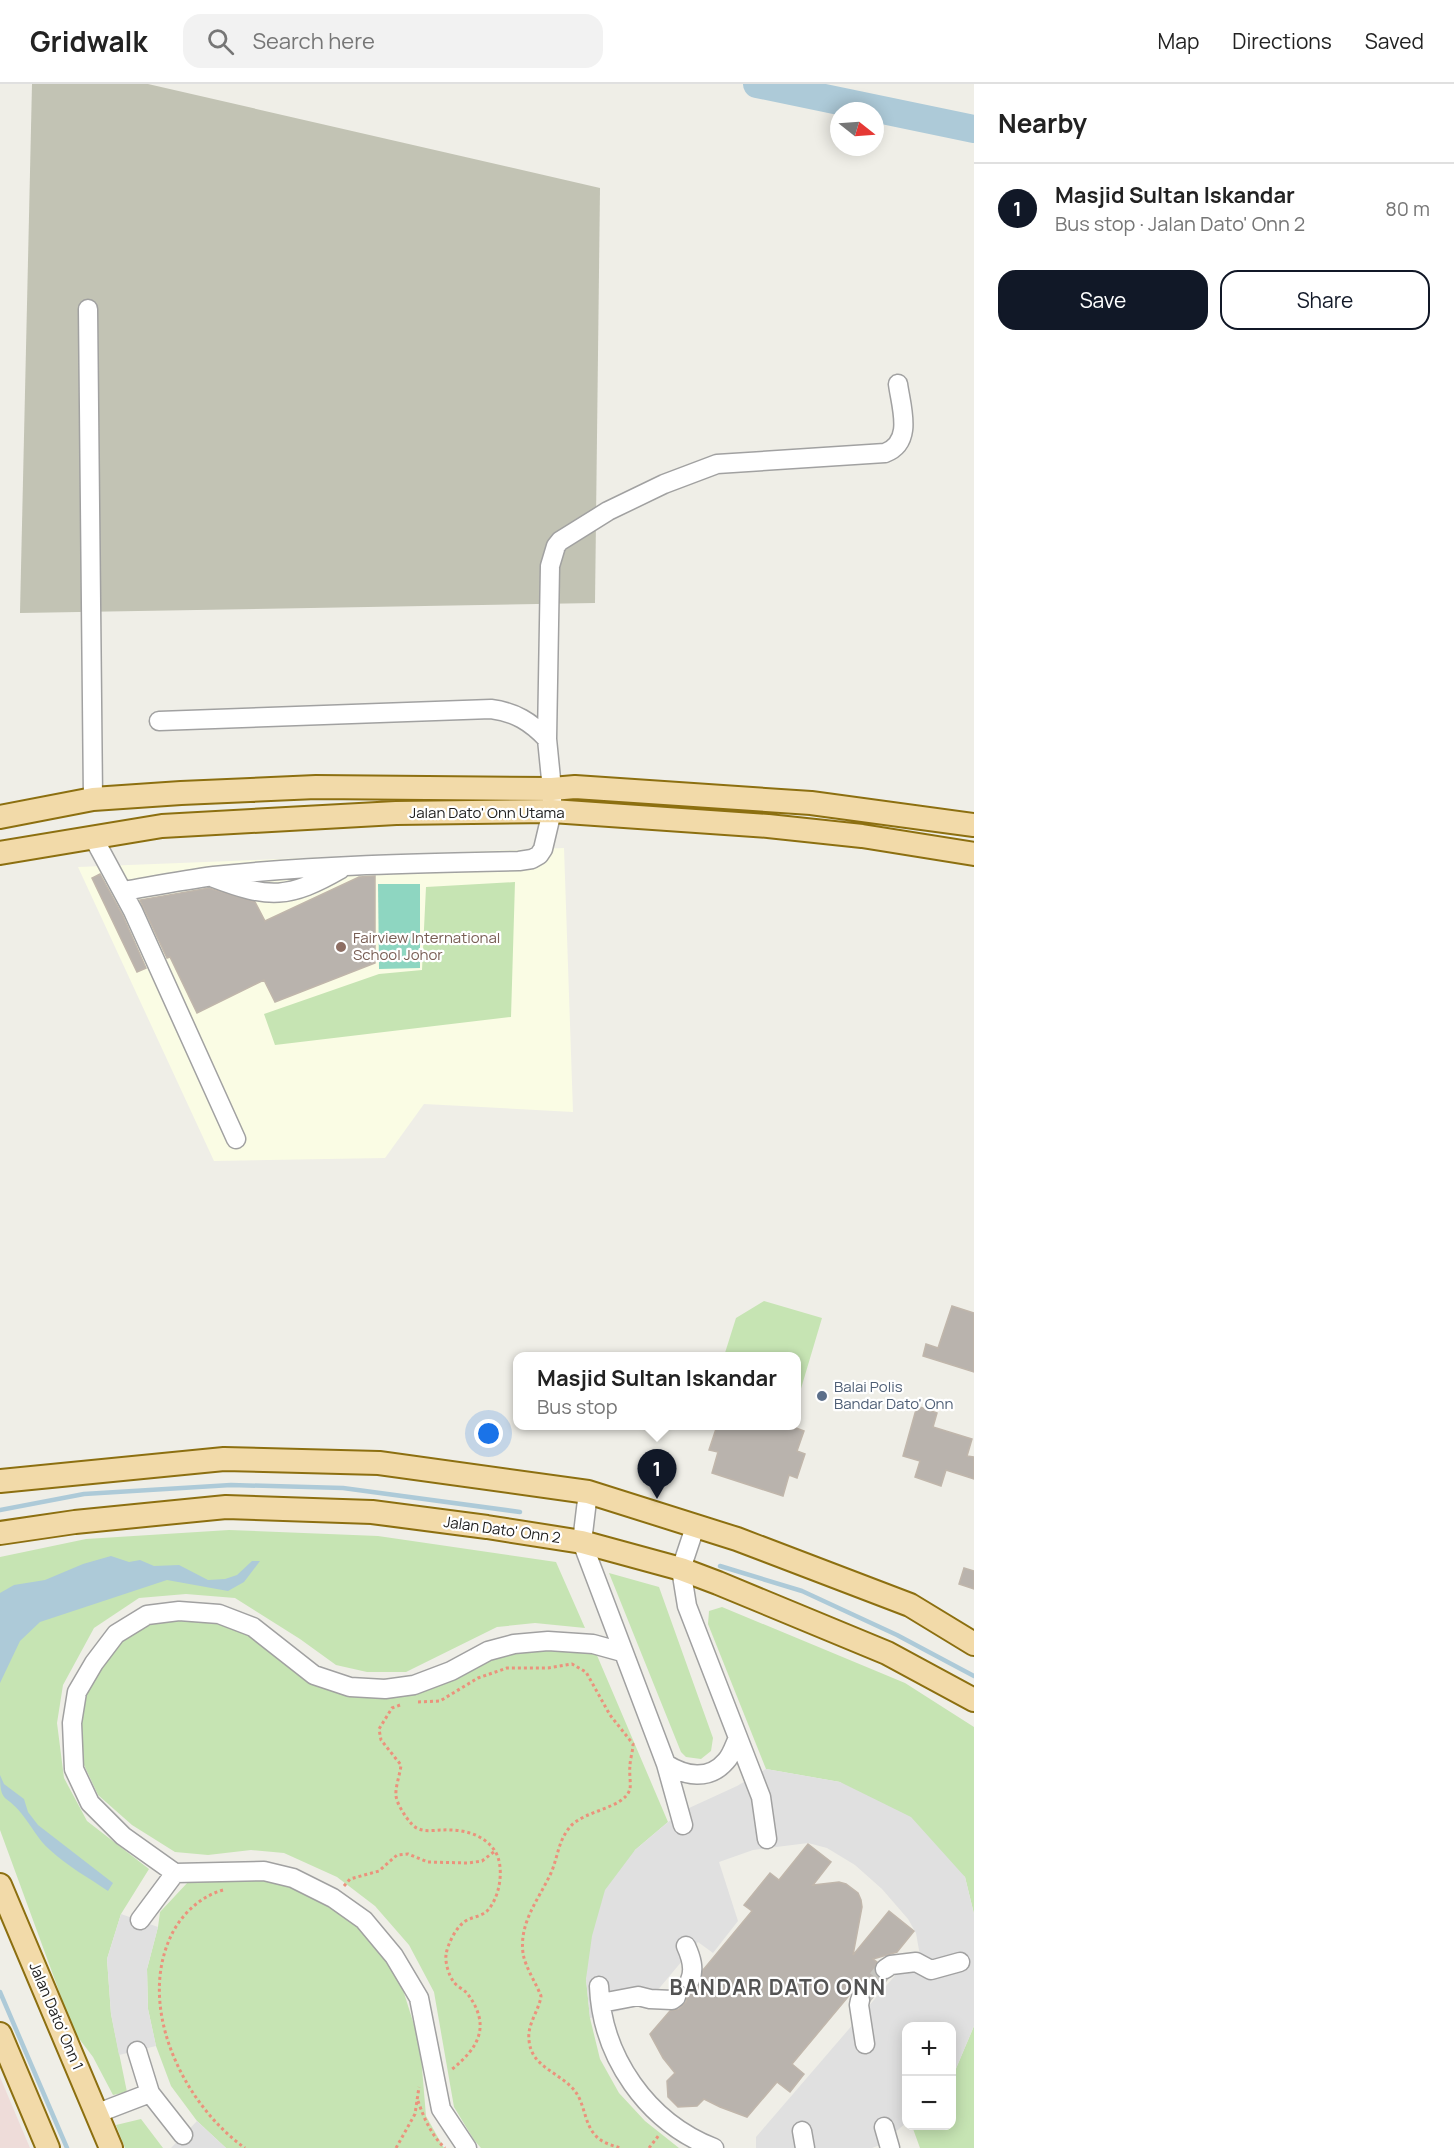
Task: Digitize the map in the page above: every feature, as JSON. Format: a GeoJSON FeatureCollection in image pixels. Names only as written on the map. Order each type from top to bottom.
{"type":"FeatureCollection","features":[{"type":"Feature","properties":{"kind":"main road","name":"Jalan Dato' Onn Utama"},"geometry":{"type":"LineString","coordinates":[[0,817],[93,799],[316,787],[552,800],[862,836],[974,854]]}},
{"type":"Feature","properties":{"kind":"main road","name":"Jalan Dato' Onn Utama"},"geometry":{"type":"LineString","coordinates":[[0,853],[162,826],[396,813],[552,800],[575,787],[811,803],[974,825]]}},
{"type":"Feature","properties":{"kind":"main road"},"geometry":{"type":"LineString","coordinates":[[159,795],[162,826]]}},
{"type":"Feature","properties":{"kind":"main road"},"geometry":{"type":"LineString","coordinates":[[0,1481],[224,1459],[378,1464],[588,1492],[737,1539],[910,1605],[974,1644]]}},
{"type":"Feature","properties":{"kind":"main road","name":"Jalan Dato' Onn 2"},"geometry":{"type":"LineString","coordinates":[[0,1533],[75,1521],[226,1507],[372,1512],[582,1542],[681,1569],[887,1653],[974,1700]]}},
{"type":"Feature","properties":{"kind":"main road","name":"Jalan Dato' Onn 1"},"geometry":{"type":"LineString","coordinates":[[0,1885],[111,2148]]}},
{"type":"Feature","properties":{"kind":"main road"},"geometry":{"type":"LineString","coordinates":[[0,2034],[48,2148]]}},
{"type":"Feature","properties":{"kind":"lane"},"geometry":{"type":"LineString","coordinates":[[87,309],[93,799]]}},
{"type":"Feature","properties":{"kind":"lane"},"geometry":{"type":"LineString","coordinates":[[124,891],[211,876],[253,891],[280,894],[299,890],[345,867],[390,863],[519,861],[532,859],[539,855],[543,849],[552,800],[547,739],[550,566],[556,546],[560,541],[608,511],[664,484],[717,464],[885,453],[894,450],[904,432],[898,384]]}},
{"type":"Feature","properties":{"kind":"lane"},"geometry":{"type":"LineString","coordinates":[[159,721],[491,709],[525,720],[536,727],[547,739]]}},
{"type":"Feature","properties":{"kind":"lane"},"geometry":{"type":"LineString","coordinates":[[93,837],[124,891],[236,1139]]}},
{"type":"Feature","properties":{"kind":"lane"},"geometry":{"type":"LineString","coordinates":[[588,1492],[582,1542],[666,1764],[682,1825]]}},
{"type":"Feature","properties":{"kind":"lane"},"geometry":{"type":"LineString","coordinates":[[695,1527],[681,1569],[687,1606],[761,1797],[767,1839]]}},
{"type":"Feature","properties":{"kind":"lane"},"geometry":{"type":"LineString","coordinates":[[467,2148],[441,2109],[419,1998],[394,1956],[364,1920],[333,1898],[293,1878],[264,1871],[175,1873],[123,1836],[90,1803],[74,1769],[72,1723],[77,1692],[94,1663],[116,1634],[147,1615],[179,1611],[219,1614],[253,1627],[314,1675],[350,1687],[385,1689],[414,1685],[450,1671],[488,1651],[514,1644],[559,1642],[593,1644],[622,1652]]}},
{"type":"Feature","properties":{"kind":"lane"},"geometry":{"type":"LineString","coordinates":[[666,1764],[679,1773],[696,1776],[714,1771],[726,1761],[737,1740]]}},
{"type":"Feature","properties":{"kind":"lane"},"geometry":{"type":"LineString","coordinates":[[140,1920],[175,1873]]}},
{"type":"Feature","properties":{"kind":"lane"},"geometry":{"type":"LineString","coordinates":[[686,1946],[690,1954],[693,1973],[690,1980]]}},
{"type":"Feature","properties":{"kind":"lane"},"geometry":{"type":"LineString","coordinates":[[885,1969],[891,1965],[916,1962],[931,1970],[960,1962]]}},
{"type":"Feature","properties":{"kind":"lane"},"geometry":{"type":"LineString","coordinates":[[676,1996],[672,2000],[600,1995],[608,2037],[616,2057],[638,2092],[668,2122],[685,2134],[714,2148]]}},
{"type":"Feature","properties":{"kind":"lane"},"geometry":{"type":"LineString","coordinates":[[860,2000],[865,2044]]}},
{"type":"Feature","properties":{"kind":"lane"},"geometry":{"type":"LineString","coordinates":[[136,2051],[150,2093],[183,2135]]}},
{"type":"Feature","properties":{"kind":"lane"},"geometry":{"type":"LineString","coordinates":[[98,2114],[150,2093]]}},
{"type":"Feature","properties":{"kind":"lane"},"geometry":{"type":"LineString","coordinates":[[884,2127],[890,2148]]}},
{"type":"Feature","properties":{"kind":"path"},"geometry":{"type":"LineString","coordinates":[[417,1702],[440,1701],[478,1678],[507,1668],[548,1668],[572,1664],[586,1672],[610,1715],[633,1744],[630,1789],[625,1797],[614,1805],[585,1814],[570,1826],[560,1841],[551,1873],[530,1911],[524,1932],[523,1954],[541,1996],[530,2027],[529,2040],[532,2052],[541,2065],[570,2086],[577,2094],[593,2134],[601,2141],[620,2148]]}},
{"type":"Feature","properties":{"kind":"path"},"geometry":{"type":"LineString","coordinates":[[396,2148],[415,2114],[419,2084],[434,2079],[457,2066],[473,2048],[481,2032],[481,2018],[465,1991],[453,1982],[446,1964],[446,1953],[454,1935],[463,1923],[486,1912],[493,1902],[500,1883],[500,1866],[495,1851],[482,1839],[471,1832],[455,1829],[422,1830],[414,1826],[402,1811],[396,1797],[401,1765],[381,1740],[379,1729],[392,1708],[408,1702]]}},
{"type":"Feature","properties":{"kind":"path"},"geometry":{"type":"LineString","coordinates":[[333,1898],[350,1879],[379,1871],[397,1855],[408,1854],[428,1862],[468,1863],[482,1861],[495,1851]]}},
{"type":"Feature","properties":{"kind":"path"},"geometry":{"type":"LineString","coordinates":[[226,1889],[201,1900],[188,1910],[176,1926],[163,1957],[160,1993],[163,2020],[170,2044],[190,2089],[221,2128],[245,2148]]}},
{"type":"Feature","properties":{"kind":"path"},"geometry":{"type":"LineString","coordinates":[[417,2099],[426,2122],[445,2148]]}},
{"type":"Feature","properties":{"kind":"shaded area"},"geometry":{"type":"Polygon","coordinates":[[[32,84],[148,84],[600,188],[595,603],[20,613],[32,84]]]}},
{"type":"Feature","properties":{"kind":"shaded area","name":"Fairview International School Johor"},"geometry":{"type":"Polygon","coordinates":[[[564,848],[573,1112],[424,1104],[385,1158],[214,1161],[78,867],[564,848]]]}},
{"type":"Feature","properties":{"kind":"shaded area"},"geometry":{"type":"Polygon","coordinates":[[[766,1769],[840,1782],[911,1817],[965,1877],[974,1914],[974,2026],[956,2069],[956,2022],[902,2022],[902,2126],[880,2145],[872,2148],[756,2148],[756,2137],[898,1972],[920,1956],[916,1933],[908,1919],[882,1889],[855,1865],[827,1848],[808,1843],[753,1850],[719,1862],[738,1921],[713,1953],[698,1942],[646,2004],[590,2018],[586,1979],[592,1936],[605,1890],[635,1850],[668,1822],[689,1808],[737,1786],[766,1769]]]}},
{"type":"Feature","properties":{"kind":"shaded area"},"geometry":{"type":"Polygon","coordinates":[[[121,1914],[158,1927],[147,1969],[148,2009],[156,2046],[119,2055],[111,2014],[107,1959],[121,1914]]]}},
{"type":"Feature","properties":{"kind":"shaded area"},"geometry":{"type":"Polygon","coordinates":[[[0,2077],[30,2148],[0,2148],[0,2077]]]}},
{"type":"Feature","properties":{"kind":"shaded area"},"geometry":{"type":"Polygon","coordinates":[[[197,2121],[226,2148],[171,2148],[197,2121]]]}},
{"type":"Feature","properties":{"kind":"green space"},"geometry":{"type":"Polygon","coordinates":[[[515,882],[511,1017],[275,1045],[264,1014],[379,974],[422,970],[426,887],[515,882]]]}},
{"type":"Feature","properties":{"kind":"green space"},"geometry":{"type":"Polygon","coordinates":[[[378,884],[420,884],[420,968],[379,969],[378,884]]]}},
{"type":"Feature","properties":{"kind":"green space"},"geometry":{"type":"Polygon","coordinates":[[[764,1301],[822,1318],[801,1389],[801,1352],[725,1352],[736,1318],[764,1301]]]}},
{"type":"Feature","properties":{"kind":"green space"},"geometry":{"type":"Polygon","coordinates":[[[229,1530],[378,1536],[556,1562],[585,1628],[535,1623],[497,1627],[406,1672],[367,1672],[336,1665],[235,1598],[186,1594],[139,1598],[94,1628],[63,1685],[57,1723],[64,1778],[87,1821],[149,1869],[121,1914],[107,1959],[111,2014],[127,2092],[113,2095],[93,2057],[74,2032],[0,1830],[0,1557],[86,1539],[229,1530]]]}},
{"type":"Feature","properties":{"kind":"green space"},"geometry":{"type":"Polygon","coordinates":[[[609,1573],[659,1587],[713,1738],[711,1751],[701,1759],[686,1757],[681,1752],[609,1573]]]}},
{"type":"Feature","properties":{"kind":"green space"},"geometry":{"type":"Polygon","coordinates":[[[722,1607],[905,1683],[974,1727],[974,1914],[965,1877],[840,1782],[766,1769],[708,1624],[709,1611],[722,1607]]]}},
{"type":"Feature","properties":{"kind":"green space"},"geometry":{"type":"Polygon","coordinates":[[[140,1617],[238,1624],[306,1674],[410,1684],[485,1649],[593,1646],[668,1822],[635,1850],[586,1979],[590,2018],[600,2059],[619,2093],[645,2121],[679,2148],[481,2148],[454,2107],[434,1992],[409,1945],[375,1906],[337,1877],[284,1853],[251,1850],[208,1855],[175,1852],[132,1825],[98,1795],[84,1765],[78,1724],[93,1662],[140,1617]]]}},
{"type":"Feature","properties":{"kind":"green space"},"geometry":{"type":"Polygon","coordinates":[[[227,1874],[305,1886],[357,1925],[399,1977],[420,2044],[426,2116],[444,2148],[226,2148],[197,2121],[171,2086],[156,2046],[148,2009],[147,1969],[160,1912],[189,1881],[227,1874]]]}},
{"type":"Feature","properties":{"kind":"green space"},"geometry":{"type":"Polygon","coordinates":[[[974,2026],[974,2148],[920,2148],[913,2130],[956,2130],[956,2069],[974,2026]]]}},
{"type":"Feature","properties":{"kind":"green space"},"geometry":{"type":"Polygon","coordinates":[[[141,2119],[163,2148],[125,2148],[116,2125],[141,2119]]]}},
{"type":"Feature","properties":{"kind":"water"},"geometry":{"type":"Polygon","coordinates":[[[111,1556],[129,1562],[140,1560],[154,1566],[179,1565],[208,1580],[225,1579],[237,1575],[252,1561],[260,1561],[244,1582],[228,1591],[167,1580],[40,1622],[20,1641],[0,1683],[0,1593],[14,1585],[45,1580],[83,1564],[111,1556]]]}},
{"type":"Feature","properties":{"kind":"water"},"geometry":{"type":"Polygon","coordinates":[[[0,1775],[4,1784],[24,1799],[28,1812],[38,1825],[113,1883],[108,1891],[71,1867],[46,1846],[16,1807],[3,1795],[0,1775]]]}},
{"type":"Feature","properties":{"kind":"building"},"geometry":{"type":"Polygon","coordinates":[[[100,874],[123,916],[146,968],[137,972],[92,878],[100,874]]]}},
{"type":"Feature","properties":{"kind":"building"},"geometry":{"type":"Polygon","coordinates":[[[375,876],[375,963],[275,1002],[264,980],[197,1013],[170,957],[167,958],[140,900],[209,888],[255,902],[265,921],[359,877],[375,876]]]}},
{"type":"Feature","properties":{"kind":"building"},"geometry":{"type":"Polygon","coordinates":[[[952,1306],[974,1313],[974,1372],[923,1356],[926,1344],[938,1348],[952,1306]]]}},
{"type":"Feature","properties":{"kind":"building"},"geometry":{"type":"Polygon","coordinates":[[[917,1406],[937,1413],[933,1427],[972,1439],[967,1456],[974,1457],[974,1479],[946,1470],[941,1486],[915,1477],[920,1461],[903,1456],[917,1406]]]}},
{"type":"Feature","properties":{"kind":"building"},"geometry":{"type":"Polygon","coordinates":[[[716,1430],[804,1431],[797,1451],[805,1454],[797,1478],[789,1475],[783,1496],[712,1473],[718,1452],[709,1450],[716,1430]]]}},
{"type":"Feature","properties":{"kind":"building"},"geometry":{"type":"Polygon","coordinates":[[[964,1568],[974,1571],[974,1589],[959,1584],[964,1568]]]}},
{"type":"Feature","properties":{"kind":"building"},"geometry":{"type":"Polygon","coordinates":[[[808,1844],[831,1862],[813,1885],[839,1882],[846,1884],[858,1893],[861,1900],[862,1907],[853,1955],[889,1911],[914,1931],[897,1952],[873,1959],[877,1962],[874,1969],[875,1975],[886,1980],[871,1999],[868,1992],[863,1989],[852,1992],[792,2064],[804,2074],[790,2092],[777,2082],[747,2117],[704,2099],[697,2106],[678,2107],[668,2097],[667,2081],[675,2073],[663,2058],[650,2034],[670,2011],[679,2009],[686,2002],[687,1995],[682,1988],[691,1991],[698,1988],[703,1970],[752,1911],[744,1905],[770,1873],[779,1880],[808,1844]]]}},
{"type":"Feature","properties":{"kind":"waterway"},"geometry":{"type":"LineString","coordinates":[[757,84],[974,129]]}},
{"type":"Feature","properties":{"kind":"waterway"},"geometry":{"type":"LineString","coordinates":[[0,1510],[84,1494],[231,1485],[343,1488],[520,1512]]}},
{"type":"Feature","properties":{"kind":"waterway"},"geometry":{"type":"LineString","coordinates":[[720,1566],[802,1591],[897,1635],[974,1676]]}},
{"type":"Feature","properties":{"kind":"waterway"},"geometry":{"type":"LineString","coordinates":[[0,1992],[67,2148]]}},
{"type":"Feature","properties":{"kind":"tunnel"},"geometry":{"type":"LineString","coordinates":[[860,2000],[885,1969]]}},
{"type":"Feature","properties":{"kind":"place","name":"Fairview International School Johor"},"geometry":{"type":"Point","coordinates":[341,947]}},
{"type":"Feature","properties":{"kind":"place","name":"Balai Polis Bandar Dato' Onn"},"geometry":{"type":"Point","coordinates":[822,1396]}},
{"type":"Feature","properties":{"kind":"place","name":"Masjid Sultan Iskandar"},"geometry":{"type":"Point","coordinates":[657,1499]}},
{"type":"Feature","properties":{"kind":"district","name":"BANDAR DATO ONN"},"geometry":{"type":"Point","coordinates":[778,1988]}}]}
